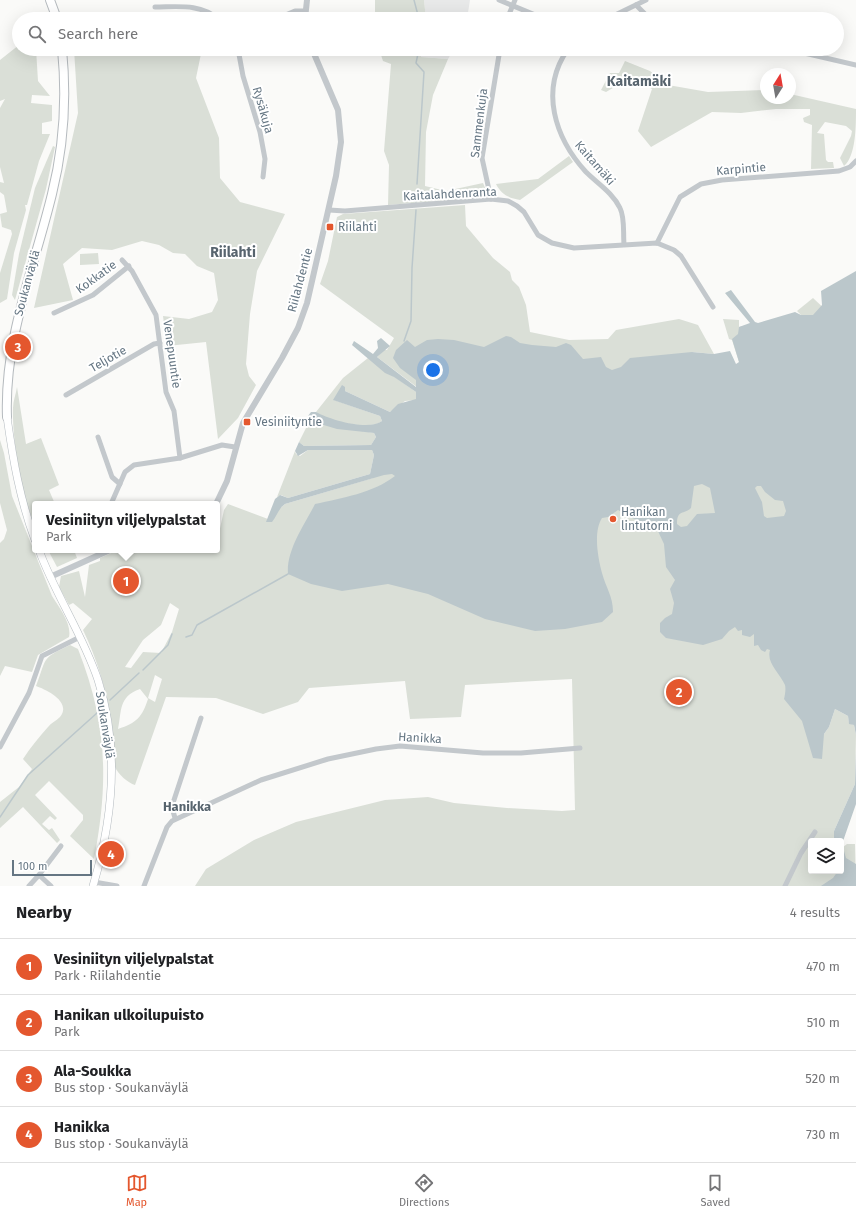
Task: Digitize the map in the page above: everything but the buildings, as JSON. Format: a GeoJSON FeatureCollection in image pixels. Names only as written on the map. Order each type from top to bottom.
{"type":"FeatureCollection","features":[{"type":"Feature","properties":{"kind":"main road"},"geometry":{"type":"LineString","coordinates":[[50,0],[55,12]]}},
{"type":"Feature","properties":{"kind":"main road"},"geometry":{"type":"LineString","coordinates":[[55,0],[57,12]]}},
{"type":"Feature","properties":{"kind":"main road","name":"Soukanväylä"},"geometry":{"type":"LineString","coordinates":[[32,532],[25,515],[4,418],[8,375],[19,310],[44,223],[60,154],[65,100],[62,56]]}},
{"type":"Feature","properties":{"kind":"main road","name":"Soukanväylä"},"geometry":{"type":"LineString","coordinates":[[40,553],[98,679],[103,700],[112,762],[112,788],[108,827],[93,884]]}},
{"type":"Feature","properties":{"kind":"street"},"geometry":{"type":"LineString","coordinates":[[291,12],[295,10],[305,11],[307,0]]}},
{"type":"Feature","properties":{"kind":"street"},"geometry":{"type":"LineString","coordinates":[[499,0],[528,12]]}},
{"type":"Feature","properties":{"kind":"street"},"geometry":{"type":"LineString","coordinates":[[510,12],[515,0]]}},
{"type":"Feature","properties":{"kind":"street"},"geometry":{"type":"LineString","coordinates":[[622,12],[646,0]]}},
{"type":"Feature","properties":{"kind":"street"},"geometry":{"type":"LineString","coordinates":[[636,5],[643,12]]}},
{"type":"Feature","properties":{"kind":"street"},"geometry":{"type":"LineString","coordinates":[[155,7],[194,7],[207,12]]}},
{"type":"Feature","properties":{"kind":"street","name":"Rysäkuja"},"geometry":{"type":"LineString","coordinates":[[239,56],[243,76],[260,132],[265,159],[263,177]]}},
{"type":"Feature","properties":{"kind":"street","name":"Riilahdentie"},"geometry":{"type":"LineString","coordinates":[[218,501],[227,482],[235,447],[243,422],[282,358],[298,328],[307,303],[329,210],[341,142],[340,121],[338,110],[315,56]]}},
{"type":"Feature","properties":{"kind":"street","name":"Sammenkuja"},"geometry":{"type":"LineString","coordinates":[[491,199],[482,158],[499,56]]}},
{"type":"Feature","properties":{"kind":"street","name":"Kaitamäki"},"geometry":{"type":"LineString","coordinates":[[565,56],[556,74],[552,98],[555,118],[570,153],[620,208],[623,218],[624,244]]}},
{"type":"Feature","properties":{"kind":"street"},"geometry":{"type":"LineString","coordinates":[[817,56],[856,65]]}},
{"type":"Feature","properties":{"kind":"street","name":"Karpintie"},"geometry":{"type":"LineString","coordinates":[[658,243],[680,197],[701,184],[722,180],[839,171],[850,167],[856,161]]}},
{"type":"Feature","properties":{"kind":"street","name":"Kaitalahdenranta"},"geometry":{"type":"LineString","coordinates":[[329,210],[353,210],[491,199],[508,201],[524,212],[538,234],[552,243],[574,248],[658,243],[674,250],[681,256],[713,307]]}},
{"type":"Feature","properties":{"kind":"street","name":"Venepuuntie"},"geometry":{"type":"LineString","coordinates":[[122,260],[129,266],[156,315],[166,392],[174,411],[180,458]]}},
{"type":"Feature","properties":{"kind":"street","name":"Kokkatie"},"geometry":{"type":"LineString","coordinates":[[54,313],[93,295],[129,266]]}},
{"type":"Feature","properties":{"kind":"street","name":"Teljotie"},"geometry":{"type":"LineString","coordinates":[[66,395],[154,344],[160,343]]}},
{"type":"Feature","properties":{"kind":"street"},"geometry":{"type":"LineString","coordinates":[[98,437],[112,477],[120,484]]}},
{"type":"Feature","properties":{"kind":"street"},"geometry":{"type":"LineString","coordinates":[[112,501],[125,472],[134,465],[180,458],[214,446],[222,445],[235,447]]}},
{"type":"Feature","properties":{"kind":"street"},"geometry":{"type":"LineString","coordinates":[[50,577],[103,553]]}},
{"type":"Feature","properties":{"kind":"street"},"geometry":{"type":"LineString","coordinates":[[0,747],[29,693],[42,656],[80,637]]}},
{"type":"Feature","properties":{"kind":"street"},"geometry":{"type":"LineString","coordinates":[[144,886],[167,827],[175,818],[173,803],[201,718]]}},
{"type":"Feature","properties":{"kind":"street","name":"Hanikka"},"geometry":{"type":"LineString","coordinates":[[175,818],[261,780],[328,759],[376,749],[400,746],[483,753],[521,753],[580,748]]}},
{"type":"Feature","properties":{"kind":"street"},"geometry":{"type":"LineString","coordinates":[[785,886],[801,853],[815,832]]}},
{"type":"Feature","properties":{"kind":"street"},"geometry":{"type":"LineString","coordinates":[[29,886],[61,846]]}},
{"type":"Feature","properties":{"kind":"street"},"geometry":{"type":"LineString","coordinates":[[39,874],[51,886]]}},
{"type":"Feature","properties":{"kind":"street"},"geometry":{"type":"LineString","coordinates":[[93,884],[117,886]]}},
{"type":"Feature","properties":{"kind":"shaded area"},"geometry":{"type":"Polygon","coordinates":[[[375,0],[424,0],[425,12],[375,12],[375,0]]]}},
{"type":"Feature","properties":{"kind":"shaded area"},"geometry":{"type":"Polygon","coordinates":[[[424,0],[470,0],[468,12],[425,12],[424,0]]]}},
{"type":"Feature","properties":{"kind":"shaded area"},"geometry":{"type":"Polygon","coordinates":[[[12,51],[12,56],[36,56],[38,81],[50,96],[32,95],[31,103],[52,105],[52,121],[42,123],[42,134],[50,134],[39,161],[27,205],[25,205],[26,210],[14,253],[7,299],[0,303],[0,273],[12,234],[11,230],[2,227],[0,214],[7,212],[4,195],[0,192],[0,182],[4,183],[0,167],[0,108],[5,99],[0,101],[0,60],[12,51]]]}},
{"type":"Feature","properties":{"kind":"shaded area"},"geometry":{"type":"Polygon","coordinates":[[[74,56],[201,56],[196,78],[219,138],[220,178],[240,202],[285,214],[257,271],[250,314],[246,364],[249,376],[256,385],[238,418],[218,439],[206,342],[167,346],[163,316],[189,319],[212,312],[218,300],[214,273],[197,266],[185,254],[173,253],[159,245],[142,241],[112,250],[82,248],[63,264],[73,300],[34,308],[78,113],[74,56]]]}},
{"type":"Feature","properties":{"kind":"shaded area"},"geometry":{"type":"Polygon","coordinates":[[[381,56],[421,56],[448,59],[433,95],[426,132],[425,186],[446,191],[483,183],[489,197],[388,205],[389,165],[384,151],[391,64],[383,61],[381,56]]]}},
{"type":"Feature","properties":{"kind":"shaded area"},"geometry":{"type":"Polygon","coordinates":[[[421,56],[450,56],[448,59],[421,56]]]}},
{"type":"Feature","properties":{"kind":"shaded area"},"geometry":{"type":"Polygon","coordinates":[[[625,61],[650,71],[668,85],[708,92],[760,90],[760,104],[796,104],[796,95],[856,109],[856,124],[851,155],[844,166],[840,158],[852,131],[846,126],[825,122],[817,133],[824,134],[826,160],[828,162],[833,162],[834,168],[811,169],[812,125],[804,122],[803,118],[810,115],[810,109],[776,109],[741,113],[712,112],[651,147],[638,131],[652,89],[632,77],[606,92],[601,90],[610,73],[619,73],[625,61]]]}},
{"type":"Feature","properties":{"kind":"shaded area"},"geometry":{"type":"Polygon","coordinates":[[[53,146],[55,147],[46,189],[15,300],[12,295],[19,254],[35,188],[53,146]]]}},
{"type":"Feature","properties":{"kind":"shaded area"},"geometry":{"type":"Polygon","coordinates":[[[569,156],[573,162],[520,200],[505,195],[496,184],[538,179],[569,156]]]}},
{"type":"Feature","properties":{"kind":"shaded area"},"geometry":{"type":"Polygon","coordinates":[[[465,205],[466,226],[493,258],[510,272],[512,280],[519,287],[526,305],[530,332],[569,340],[608,339],[616,330],[679,319],[698,325],[714,354],[692,352],[669,413],[442,406],[377,357],[384,350],[387,350],[394,338],[320,284],[328,261],[337,217],[343,214],[465,205]]]}},
{"type":"Feature","properties":{"kind":"shaded area"},"geometry":{"type":"Polygon","coordinates":[[[98,253],[99,264],[80,265],[80,254],[98,253]]]}},
{"type":"Feature","properties":{"kind":"shaded area"},"geometry":{"type":"Polygon","coordinates":[[[856,271],[856,735],[854,725],[849,724],[848,716],[835,709],[829,727],[824,734],[822,759],[813,758],[802,721],[784,699],[785,685],[772,664],[769,655],[770,650],[767,649],[765,652],[761,650],[758,645],[754,646],[754,634],[750,637],[742,635],[742,630],[738,631],[735,627],[722,639],[703,645],[666,638],[660,632],[660,623],[672,614],[674,603],[670,589],[675,580],[666,567],[664,544],[656,527],[632,518],[618,510],[608,517],[602,518],[598,530],[597,545],[599,560],[612,601],[613,612],[602,622],[565,629],[535,631],[485,619],[428,594],[388,584],[342,591],[311,584],[288,574],[288,565],[293,547],[315,504],[367,491],[395,476],[392,474],[384,475],[285,504],[272,522],[266,522],[275,499],[280,495],[288,498],[370,474],[374,455],[372,450],[308,450],[298,456],[295,451],[299,442],[304,446],[371,445],[376,437],[374,433],[337,429],[317,423],[312,427],[308,424],[308,416],[311,412],[316,412],[330,418],[359,425],[376,424],[382,421],[380,416],[333,400],[342,385],[345,387],[345,391],[390,412],[398,404],[416,399],[416,392],[394,377],[385,373],[352,345],[354,341],[373,354],[378,348],[377,341],[381,338],[390,346],[377,357],[416,387],[416,380],[400,368],[393,358],[396,350],[407,340],[415,347],[427,340],[438,339],[454,340],[484,347],[506,336],[511,337],[520,343],[532,345],[556,347],[566,343],[571,345],[583,359],[601,357],[606,367],[612,370],[621,367],[630,358],[692,352],[714,354],[730,351],[736,364],[739,362],[732,339],[738,334],[739,327],[750,323],[725,293],[731,290],[755,322],[758,323],[795,312],[801,315],[813,315],[822,305],[821,291],[856,271]],[[702,484],[694,486],[691,508],[678,516],[677,524],[681,527],[687,526],[697,514],[715,513],[710,488],[702,484]],[[757,486],[755,488],[762,502],[764,516],[767,518],[784,516],[786,511],[783,501],[775,500],[765,492],[761,486],[757,486]]]}},
{"type":"Feature","properties":{"kind":"shaded area"},"geometry":{"type":"Polygon","coordinates":[[[813,298],[846,329],[801,315],[797,311],[813,298]]]}},
{"type":"Feature","properties":{"kind":"shaded area"},"geometry":{"type":"Polygon","coordinates":[[[723,319],[739,320],[739,327],[751,324],[739,362],[732,340],[729,339],[723,319]]]}},
{"type":"Feature","properties":{"kind":"shaded area"},"geometry":{"type":"Polygon","coordinates":[[[368,358],[416,392],[416,400],[405,401],[390,412],[345,391],[334,400],[380,416],[382,421],[377,424],[361,425],[319,418],[316,412],[343,378],[368,358]]]}},
{"type":"Feature","properties":{"kind":"shaded area"},"geometry":{"type":"Polygon","coordinates":[[[17,387],[26,444],[41,438],[59,485],[49,490],[54,501],[32,501],[32,517],[18,468],[14,435],[13,403],[17,387]]]}},
{"type":"Feature","properties":{"kind":"shaded area"},"geometry":{"type":"Polygon","coordinates":[[[317,423],[374,433],[376,437],[371,445],[304,446],[299,442],[308,424],[309,426],[317,423]]]}},
{"type":"Feature","properties":{"kind":"shaded area"},"geometry":{"type":"Polygon","coordinates":[[[584,427],[792,494],[762,637],[824,734],[829,727],[835,709],[848,716],[849,723],[854,725],[856,735],[855,784],[834,831],[834,838],[808,838],[808,874],[844,874],[844,846],[847,844],[855,844],[856,886],[195,886],[206,869],[254,840],[296,822],[385,800],[428,797],[454,803],[507,808],[562,811],[575,810],[572,679],[465,685],[461,717],[410,719],[405,681],[309,688],[298,702],[263,714],[216,698],[166,697],[135,785],[126,780],[116,770],[113,758],[112,728],[104,687],[93,652],[83,630],[92,619],[73,603],[69,605],[59,587],[61,576],[79,571],[85,597],[89,565],[100,561],[100,558],[111,553],[220,553],[220,528],[224,510],[228,504],[268,519],[273,507],[278,510],[285,504],[373,478],[375,475],[584,427]],[[170,603],[161,625],[143,640],[125,667],[131,668],[143,652],[161,653],[172,632],[179,609],[170,603]],[[155,675],[148,698],[155,702],[162,679],[155,675]],[[140,689],[133,692],[124,700],[118,729],[134,722],[141,715],[148,699],[140,689]]]}},
{"type":"Feature","properties":{"kind":"shaded area"},"geometry":{"type":"Polygon","coordinates":[[[0,440],[12,496],[32,546],[32,553],[35,553],[52,596],[67,621],[69,627],[69,637],[38,655],[32,672],[5,666],[0,676],[0,543],[4,539],[7,530],[0,503],[0,440]]]}},
{"type":"Feature","properties":{"kind":"shaded area"},"geometry":{"type":"Polygon","coordinates":[[[308,450],[372,450],[374,455],[370,474],[288,498],[281,495],[277,497],[295,451],[296,454],[300,456],[308,450]]]}},
{"type":"Feature","properties":{"kind":"shaded area"},"geometry":{"type":"Polygon","coordinates":[[[50,553],[75,553],[77,558],[57,567],[50,553]]]}},
{"type":"Feature","properties":{"kind":"shaded area"},"geometry":{"type":"Polygon","coordinates":[[[70,645],[78,649],[88,676],[100,727],[103,778],[102,804],[94,859],[70,836],[83,820],[83,815],[49,781],[35,795],[57,818],[55,820],[50,816],[42,824],[49,830],[52,828],[60,840],[57,843],[23,807],[0,828],[0,802],[19,787],[32,769],[23,759],[41,735],[60,717],[63,712],[63,706],[57,697],[36,686],[44,664],[46,660],[54,653],[70,645]]]}},
{"type":"Feature","properties":{"kind":"shaded area"},"geometry":{"type":"Polygon","coordinates":[[[856,752],[856,804],[844,838],[834,838],[834,831],[855,784],[856,752]]]}},
{"type":"Feature","properties":{"kind":"shaded area"},"geometry":{"type":"Polygon","coordinates":[[[844,851],[846,858],[856,864],[856,886],[821,886],[833,878],[836,874],[844,874],[844,851]]]}},
{"type":"Feature","properties":{"kind":"waterway"},"geometry":{"type":"LineString","coordinates":[[414,0],[417,12]]}},
{"type":"Feature","properties":{"kind":"waterway"},"geometry":{"type":"LineString","coordinates":[[417,184],[424,72],[416,63],[418,56]]}},
{"type":"Feature","properties":{"kind":"waterway"},"geometry":{"type":"LineString","coordinates":[[416,202],[417,192]]}},
{"type":"Feature","properties":{"kind":"waterway"},"geometry":{"type":"LineString","coordinates":[[404,341],[411,321],[412,268],[416,210]]}},
{"type":"Feature","properties":{"kind":"waterway"},"geometry":{"type":"LineString","coordinates":[[186,637],[192,635],[197,625],[288,574]]}},
{"type":"Feature","properties":{"kind":"waterway"},"geometry":{"type":"LineString","coordinates":[[143,670],[168,645],[172,634]]}},
{"type":"Feature","properties":{"kind":"waterway"},"geometry":{"type":"LineString","coordinates":[[110,700],[139,673]]}},
{"type":"Feature","properties":{"kind":"waterway"},"geometry":{"type":"LineString","coordinates":[[0,817],[28,775],[97,713]]}},
{"type":"Feature","properties":{"kind":"place","name":"Riilahti"},"geometry":{"type":"Point","coordinates":[330,227]}},
{"type":"Feature","properties":{"kind":"place","name":"Ala-Soukka"},"geometry":{"type":"Point","coordinates":[18,347]}},
{"type":"Feature","properties":{"kind":"place","name":"Vesiniityntie"},"geometry":{"type":"Point","coordinates":[247,422]}},
{"type":"Feature","properties":{"kind":"place","name":"Hanikan lintutorni"},"geometry":{"type":"Point","coordinates":[613,519]}},
{"type":"Feature","properties":{"kind":"place","name":"Vesiniityn viljelypalstat"},"geometry":{"type":"Point","coordinates":[126,581]}},
{"type":"Feature","properties":{"kind":"place","name":"Hanikan ulkoilupuisto"},"geometry":{"type":"Point","coordinates":[679,692]}},
{"type":"Feature","properties":{"kind":"place","name":"Hanikka"},"geometry":{"type":"Point","coordinates":[111,854]}},
{"type":"Feature","properties":{"kind":"district","name":"Kaitamäki"},"geometry":{"type":"Point","coordinates":[639,81]}},
{"type":"Feature","properties":{"kind":"district","name":"Riilahti"},"geometry":{"type":"Point","coordinates":[233,252]}},
{"type":"Feature","properties":{"kind":"district","name":"Hanikka"},"geometry":{"type":"Point","coordinates":[187,806]}}]}
